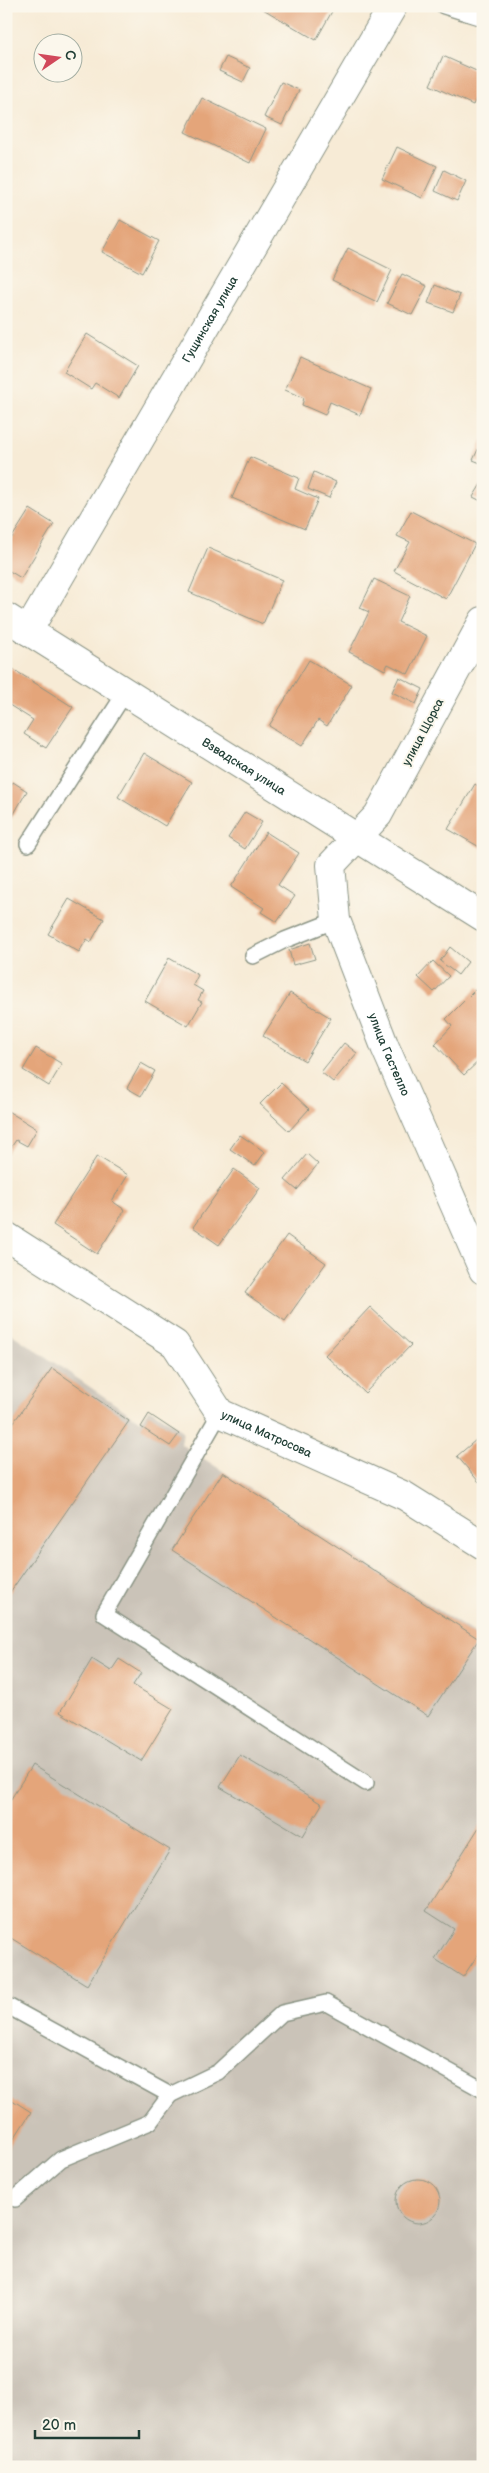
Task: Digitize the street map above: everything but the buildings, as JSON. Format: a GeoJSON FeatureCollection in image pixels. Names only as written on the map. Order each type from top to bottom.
{"type":"FeatureCollection","features":[{"type":"Feature","properties":{"kind":"street","name":"Гущинская улица"},"geometry":{"type":"LineString","coordinates":[[17,624],[393,6]]}},
{"type":"Feature","properties":{"kind":"street","name":"улица Щорса"},"geometry":{"type":"LineString","coordinates":[[355,837],[378,815],[483,621]]}},
{"type":"Feature","properties":{"kind":"street","name":"Взвадская улица"},"geometry":{"type":"LineString","coordinates":[[17,624],[483,916]]}},
{"type":"Feature","properties":{"kind":"street","name":"улица Гастелло"},"geometry":{"type":"LineString","coordinates":[[355,837],[331,865],[336,920],[385,1047],[483,1270]]}},
{"type":"Feature","properties":{"kind":"street","name":"улица Матросова"},"geometry":{"type":"LineString","coordinates":[[6,1236],[175,1344],[220,1413],[405,1496],[483,1545]]}},
{"type":"Feature","properties":{"kind":"lane"},"geometry":{"type":"LineString","coordinates":[[444,6],[483,18]]}},
{"type":"Feature","properties":{"kind":"lane"},"geometry":{"type":"LineString","coordinates":[[28,844],[125,693]]}},
{"type":"Feature","properties":{"kind":"lane"},"geometry":{"type":"LineString","coordinates":[[253,956],[285,940],[336,920]]}},
{"type":"Feature","properties":{"kind":"lane"},"geometry":{"type":"LineString","coordinates":[[220,1413],[104,1614],[366,1783]]}},
{"type":"Feature","properties":{"kind":"lane"},"geometry":{"type":"LineString","coordinates":[[15,2199],[61,2159],[150,2122],[170,2095],[218,2072],[282,2013],[326,2003],[483,2090]]}},
{"type":"Feature","properties":{"kind":"lane"},"geometry":{"type":"LineString","coordinates":[[6,2005],[170,2095]]}},
{"type":"Feature","properties":{"kind":"shaded area"},"geometry":{"type":"Polygon","coordinates":[[[6,1330],[140,1421],[150,1409],[183,1431],[181,1444],[483,1639],[483,2467],[6,2467],[6,1330]]]}}]}
